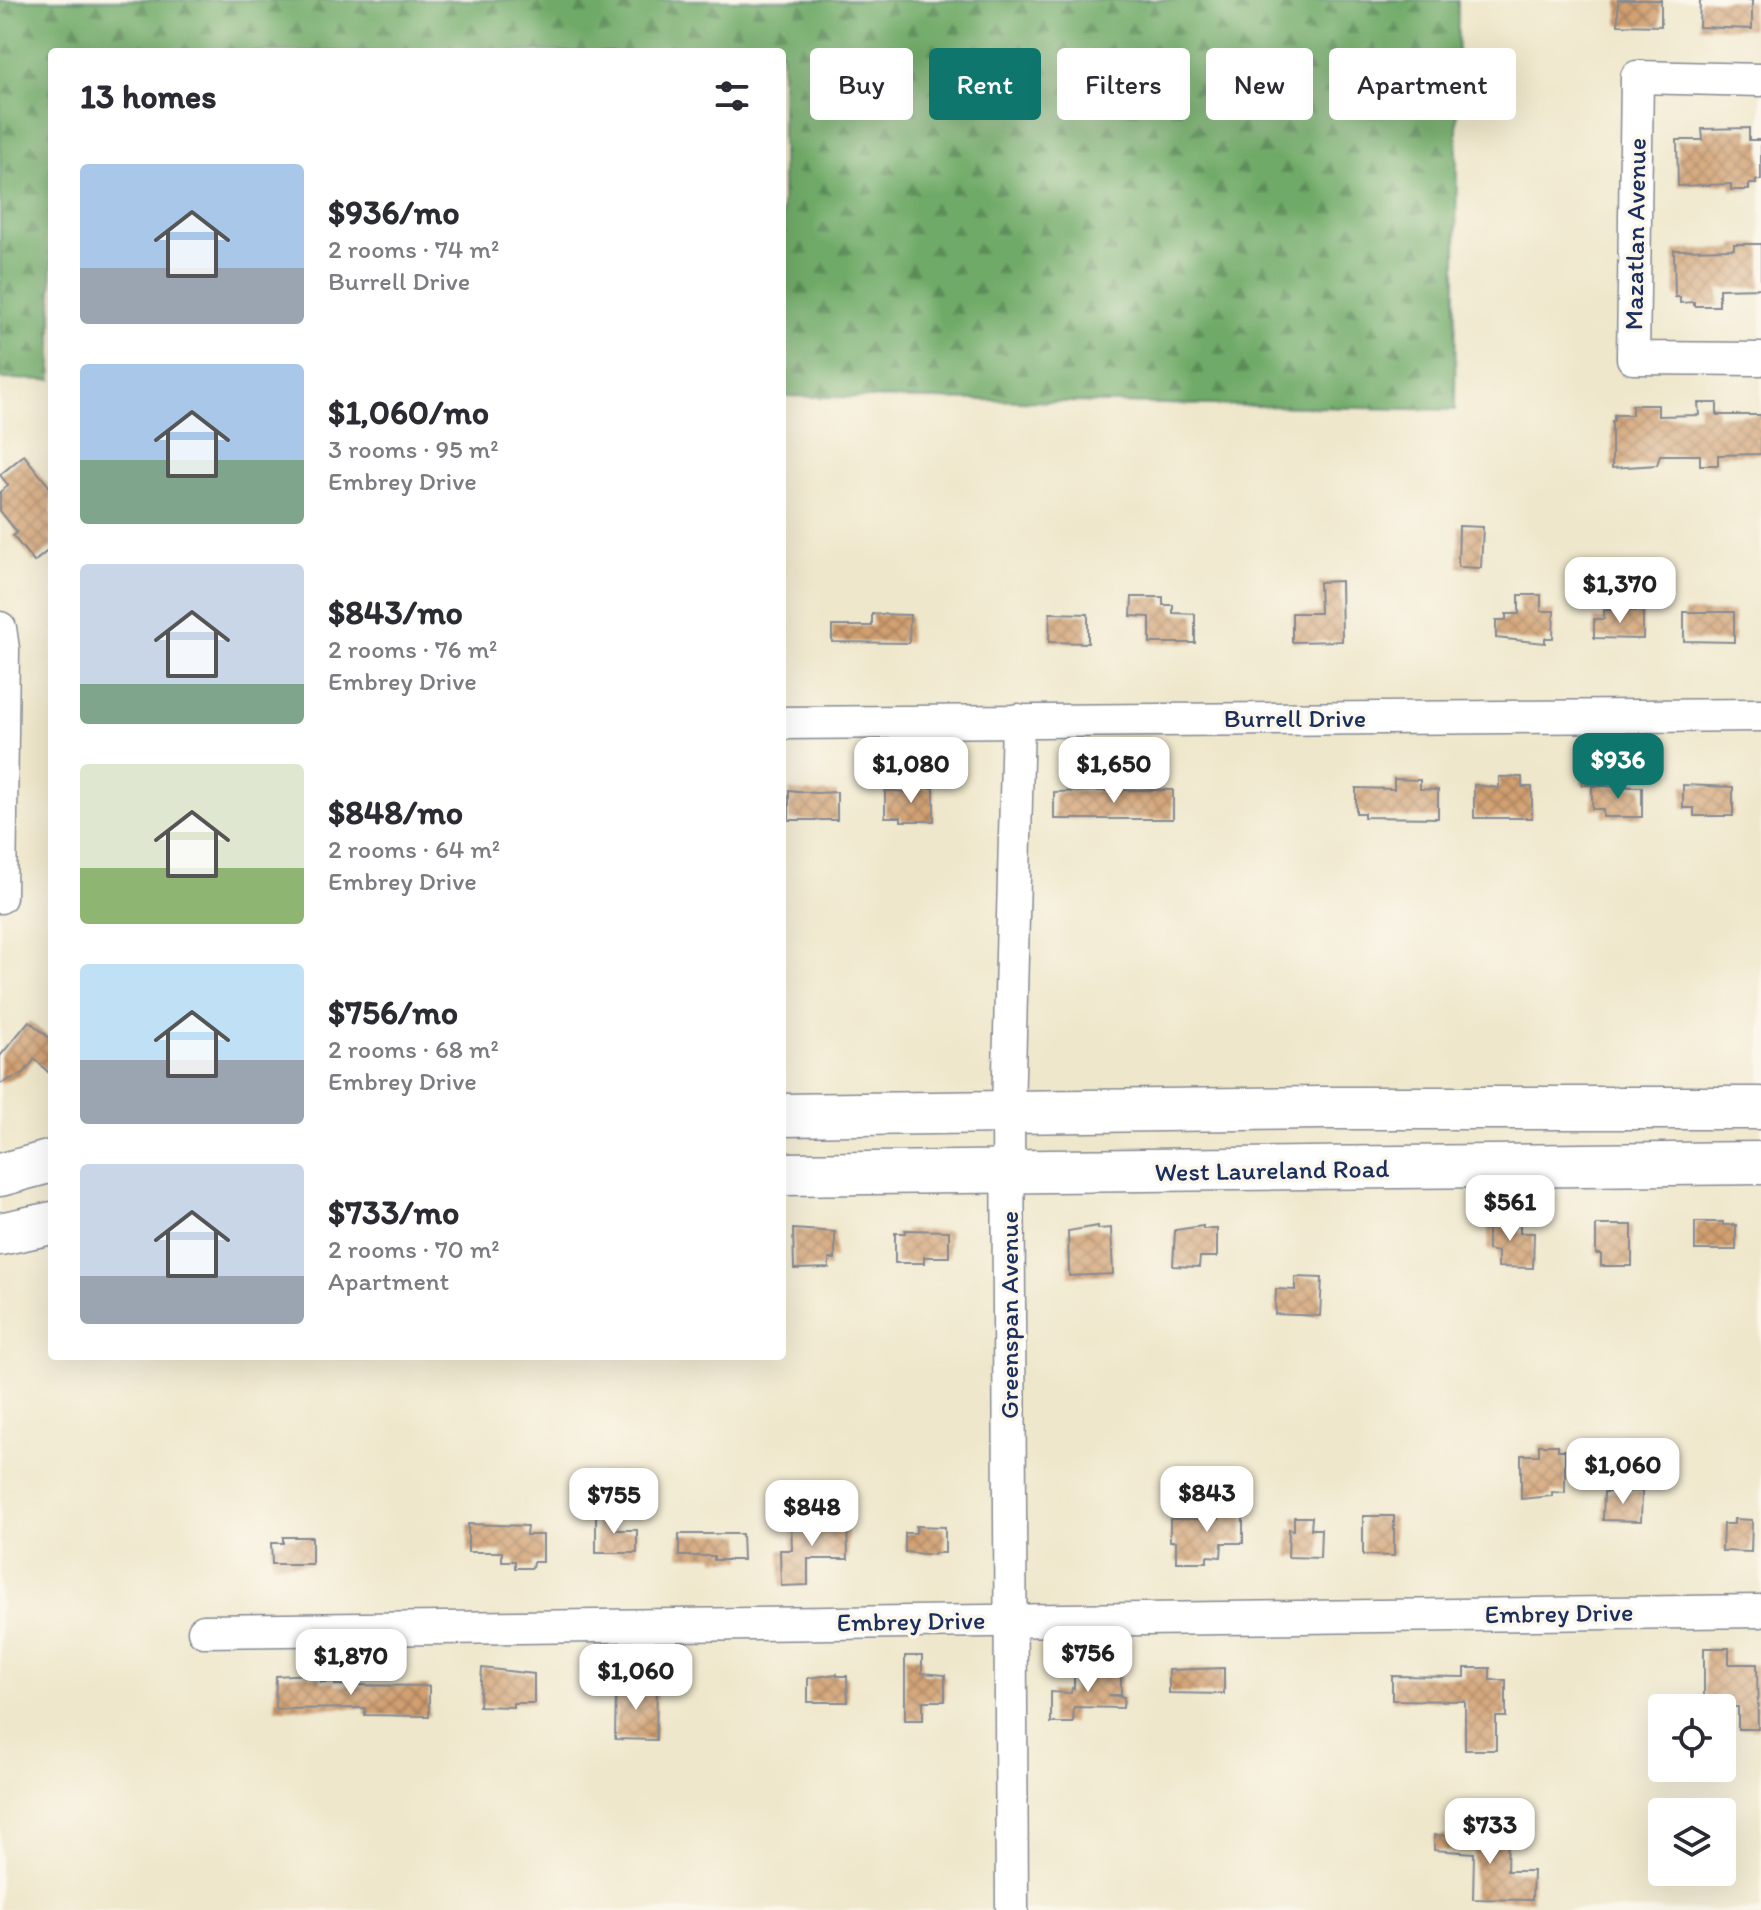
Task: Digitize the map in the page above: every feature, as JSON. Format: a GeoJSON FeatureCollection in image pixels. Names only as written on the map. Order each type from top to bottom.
{"type":"FeatureCollection","features":[{"type":"Feature","properties":{"kind":"main road"},"geometry":{"type":"LineString","coordinates":[[786,1115],[1321,1108],[1761,1108]]}},
{"type":"Feature","properties":{"kind":"main road"},"geometry":{"type":"LineString","coordinates":[[0,1175],[48,1162]]}},
{"type":"Feature","properties":{"kind":"main road","name":"West Laureland Road"},"geometry":{"type":"LineString","coordinates":[[786,1174],[1008,1174],[1761,1163]]}},
{"type":"Feature","properties":{"kind":"main road"},"geometry":{"type":"LineString","coordinates":[[0,1234],[48,1224]]}},
{"type":"Feature","properties":{"kind":"street","name":"Mazatlan Avenue"},"geometry":{"type":"LineString","coordinates":[[1761,80],[1637,77],[1633,358],[1761,359]]}},
{"type":"Feature","properties":{"kind":"street"},"geometry":{"type":"LineString","coordinates":[[0,628],[3,649],[0,897]]}},
{"type":"Feature","properties":{"kind":"street","name":"Burrell Drive"},"geometry":{"type":"LineString","coordinates":[[786,723],[1761,715]]}},
{"type":"Feature","properties":{"kind":"street","name":"Greenspan Avenue"},"geometry":{"type":"LineString","coordinates":[[1012,1910],[1008,1112],[1018,720]]}},
{"type":"Feature","properties":{"kind":"street","name":"Embrey Drive"},"geometry":{"type":"LineString","coordinates":[[204,1631],[1761,1611]]}},
{"type":"Feature","properties":{"kind":"green space"},"geometry":{"type":"Polygon","coordinates":[[[0,0],[1458,0],[1458,48],[1329,48],[1329,120],[1457,120],[1455,410],[786,396],[786,48],[48,48],[48,380],[0,379],[0,0]]]}},
{"type":"Feature","properties":{"kind":"building"},"geometry":{"type":"Polygon","coordinates":[[[1618,0],[1661,0],[1661,26],[1618,25],[1618,0]]]}},
{"type":"Feature","properties":{"kind":"building"},"geometry":{"type":"Polygon","coordinates":[[[1700,0],[1752,0],[1752,29],[1699,27],[1700,0]]]}},
{"type":"Feature","properties":{"kind":"building"},"geometry":{"type":"Polygon","coordinates":[[[1749,128],[1749,140],[1761,140],[1761,180],[1749,184],[1749,190],[1731,190],[1731,184],[1678,186],[1677,140],[1703,140],[1702,129],[1749,128]]]}},
{"type":"Feature","properties":{"kind":"building"},"geometry":{"type":"Polygon","coordinates":[[[1734,244],[1761,244],[1761,288],[1719,289],[1719,306],[1680,303],[1680,297],[1675,297],[1674,250],[1734,249],[1734,244]]]}},
{"type":"Feature","properties":{"kind":"building"},"geometry":{"type":"Polygon","coordinates":[[[1698,403],[1717,403],[1717,415],[1761,415],[1761,454],[1718,455],[1718,465],[1700,465],[1700,455],[1660,455],[1657,465],[1612,468],[1614,415],[1632,415],[1632,405],[1658,405],[1658,416],[1699,415],[1698,403]]]}},
{"type":"Feature","properties":{"kind":"building"},"geometry":{"type":"Polygon","coordinates":[[[24,455],[48,485],[48,550],[34,562],[13,536],[17,532],[0,511],[0,492],[8,485],[0,475],[24,455]]]}},
{"type":"Feature","properties":{"kind":"building"},"geometry":{"type":"Polygon","coordinates":[[[1459,526],[1483,527],[1481,568],[1458,567],[1459,526]]]}},
{"type":"Feature","properties":{"kind":"building"},"geometry":{"type":"Polygon","coordinates":[[[1341,581],[1342,641],[1292,642],[1292,613],[1320,613],[1319,582],[1341,581]]]}},
{"type":"Feature","properties":{"kind":"building"},"geometry":{"type":"Polygon","coordinates":[[[1519,595],[1541,595],[1541,611],[1554,611],[1553,638],[1545,638],[1545,643],[1496,638],[1496,620],[1506,620],[1506,614],[1519,614],[1519,595]]]}},
{"type":"Feature","properties":{"kind":"building"},"geometry":{"type":"Polygon","coordinates":[[[1132,597],[1163,597],[1163,605],[1173,605],[1173,613],[1195,614],[1195,643],[1150,643],[1150,617],[1131,616],[1132,597]]]}},
{"type":"Feature","properties":{"kind":"building"},"geometry":{"type":"Polygon","coordinates":[[[1604,610],[1643,611],[1643,639],[1594,638],[1594,619],[1604,619],[1604,610]]]}},
{"type":"Feature","properties":{"kind":"building"},"geometry":{"type":"Polygon","coordinates":[[[1684,612],[1734,612],[1734,642],[1684,641],[1684,612]]]}},
{"type":"Feature","properties":{"kind":"building"},"geometry":{"type":"Polygon","coordinates":[[[1050,613],[1088,614],[1088,643],[1049,642],[1050,613]]]}},
{"type":"Feature","properties":{"kind":"building"},"geometry":{"type":"Polygon","coordinates":[[[872,614],[910,615],[909,643],[832,642],[832,626],[872,626],[872,614]]]}},
{"type":"Feature","properties":{"kind":"building"},"geometry":{"type":"Polygon","coordinates":[[[1582,750],[1606,750],[1606,785],[1582,785],[1582,750]]]}},
{"type":"Feature","properties":{"kind":"building"},"geometry":{"type":"Polygon","coordinates":[[[1499,777],[1522,777],[1522,787],[1532,787],[1532,818],[1474,818],[1474,785],[1499,788],[1499,777]]]}},
{"type":"Feature","properties":{"kind":"building"},"geometry":{"type":"Polygon","coordinates":[[[1394,779],[1420,780],[1420,789],[1438,790],[1438,818],[1364,817],[1364,813],[1356,813],[1356,788],[1394,789],[1394,779]]]}},
{"type":"Feature","properties":{"kind":"building"},"geometry":{"type":"Polygon","coordinates":[[[1683,785],[1733,787],[1733,816],[1694,816],[1694,808],[1683,808],[1683,785]]]}},
{"type":"Feature","properties":{"kind":"building"},"geometry":{"type":"Polygon","coordinates":[[[1592,786],[1642,787],[1642,817],[1603,817],[1603,809],[1592,809],[1592,786]]]}},
{"type":"Feature","properties":{"kind":"building"},"geometry":{"type":"Polygon","coordinates":[[[914,788],[934,788],[934,821],[901,821],[901,817],[885,817],[885,790],[914,793],[914,788]]]}},
{"type":"Feature","properties":{"kind":"building"},"geometry":{"type":"Polygon","coordinates":[[[789,790],[837,792],[837,820],[789,820],[789,790]]]}},
{"type":"Feature","properties":{"kind":"building"},"geometry":{"type":"Polygon","coordinates":[[[1173,790],[1173,819],[1054,819],[1054,792],[1173,790]]]}},
{"type":"Feature","properties":{"kind":"building"},"geometry":{"type":"Polygon","coordinates":[[[29,1021],[48,1037],[48,1072],[35,1059],[24,1073],[0,1084],[0,1056],[29,1021]]]}},
{"type":"Feature","properties":{"kind":"building"},"geometry":{"type":"Polygon","coordinates":[[[1488,1215],[1507,1215],[1506,1222],[1520,1222],[1520,1233],[1534,1233],[1533,1268],[1498,1267],[1498,1252],[1488,1250],[1488,1215]]]}},
{"type":"Feature","properties":{"kind":"building"},"geometry":{"type":"Polygon","coordinates":[[[1695,1222],[1736,1225],[1736,1250],[1695,1250],[1695,1222]]]}},
{"type":"Feature","properties":{"kind":"building"},"geometry":{"type":"Polygon","coordinates":[[[1596,1225],[1632,1225],[1632,1266],[1601,1266],[1601,1254],[1596,1254],[1596,1225]]]}},
{"type":"Feature","properties":{"kind":"building"},"geometry":{"type":"Polygon","coordinates":[[[1098,1226],[1098,1229],[1111,1228],[1113,1274],[1069,1276],[1068,1231],[1098,1226]]]}},
{"type":"Feature","properties":{"kind":"building"},"geometry":{"type":"Polygon","coordinates":[[[1203,1226],[1203,1229],[1217,1229],[1217,1257],[1200,1257],[1199,1267],[1173,1266],[1175,1230],[1203,1226]]]}},
{"type":"Feature","properties":{"kind":"building"},"geometry":{"type":"Polygon","coordinates":[[[793,1229],[835,1232],[835,1259],[829,1259],[829,1268],[794,1269],[793,1229]]]}},
{"type":"Feature","properties":{"kind":"building"},"geometry":{"type":"Polygon","coordinates":[[[905,1230],[949,1231],[949,1257],[924,1257],[924,1263],[895,1263],[895,1233],[905,1233],[905,1230]]]}},
{"type":"Feature","properties":{"kind":"building"},"geometry":{"type":"Polygon","coordinates":[[[1295,1277],[1322,1278],[1320,1316],[1275,1314],[1276,1289],[1295,1290],[1295,1277]]]}},
{"type":"Feature","properties":{"kind":"building"},"geometry":{"type":"Polygon","coordinates":[[[1539,1445],[1558,1445],[1558,1450],[1565,1450],[1565,1493],[1552,1492],[1552,1496],[1521,1499],[1521,1455],[1539,1455],[1539,1445]]]}},
{"type":"Feature","properties":{"kind":"building"},"geometry":{"type":"Polygon","coordinates":[[[1642,1491],[1641,1521],[1603,1520],[1604,1492],[1642,1491]]]}},
{"type":"Feature","properties":{"kind":"building"},"geometry":{"type":"Polygon","coordinates":[[[1219,1504],[1243,1504],[1243,1543],[1222,1543],[1221,1557],[1207,1556],[1207,1562],[1176,1562],[1176,1541],[1170,1541],[1170,1519],[1219,1519],[1219,1504]]]}},
{"type":"Feature","properties":{"kind":"building"},"geometry":{"type":"Polygon","coordinates":[[[596,1513],[615,1513],[615,1530],[637,1530],[637,1553],[596,1553],[596,1513]]]}},
{"type":"Feature","properties":{"kind":"building"},"geometry":{"type":"Polygon","coordinates":[[[1363,1516],[1394,1516],[1394,1556],[1363,1555],[1363,1516]]]}},
{"type":"Feature","properties":{"kind":"building"},"geometry":{"type":"Polygon","coordinates":[[[1294,1517],[1312,1517],[1311,1529],[1321,1529],[1320,1558],[1288,1557],[1289,1529],[1294,1530],[1294,1517]]]}},
{"type":"Feature","properties":{"kind":"building"},"geometry":{"type":"Polygon","coordinates":[[[1734,1519],[1752,1520],[1751,1552],[1722,1551],[1723,1524],[1734,1524],[1734,1519]]]}},
{"type":"Feature","properties":{"kind":"building"},"geometry":{"type":"Polygon","coordinates":[[[791,1520],[847,1520],[848,1559],[808,1559],[808,1585],[781,1586],[780,1550],[792,1550],[791,1520]]]}},
{"type":"Feature","properties":{"kind":"building"},"geometry":{"type":"Polygon","coordinates":[[[468,1524],[527,1526],[526,1535],[543,1535],[543,1562],[533,1562],[532,1568],[515,1568],[515,1561],[502,1561],[502,1552],[468,1552],[468,1524]]]}},
{"type":"Feature","properties":{"kind":"building"},"geometry":{"type":"Polygon","coordinates":[[[916,1526],[945,1527],[945,1553],[905,1552],[905,1533],[916,1533],[916,1526]]]}},
{"type":"Feature","properties":{"kind":"building"},"geometry":{"type":"Polygon","coordinates":[[[679,1534],[742,1534],[743,1560],[679,1556],[679,1534]]]}},
{"type":"Feature","properties":{"kind":"building"},"geometry":{"type":"Polygon","coordinates":[[[283,1537],[312,1537],[312,1564],[272,1564],[271,1543],[283,1543],[283,1537]]]}},
{"type":"Feature","properties":{"kind":"building"},"geometry":{"type":"Polygon","coordinates":[[[1704,1648],[1729,1648],[1729,1664],[1757,1664],[1758,1729],[1738,1729],[1736,1694],[1704,1694],[1704,1648]]]}},
{"type":"Feature","properties":{"kind":"building"},"geometry":{"type":"Polygon","coordinates":[[[905,1656],[922,1656],[922,1673],[945,1675],[945,1701],[923,1701],[923,1720],[905,1720],[905,1656]]]}},
{"type":"Feature","properties":{"kind":"building"},"geometry":{"type":"Polygon","coordinates":[[[482,1668],[534,1674],[534,1703],[513,1703],[513,1707],[479,1706],[482,1668]]]}},
{"type":"Feature","properties":{"kind":"building"},"geometry":{"type":"Polygon","coordinates":[[[1224,1668],[1224,1694],[1169,1693],[1169,1670],[1224,1668]]]}},
{"type":"Feature","properties":{"kind":"building"},"geometry":{"type":"Polygon","coordinates":[[[1465,1668],[1490,1668],[1490,1680],[1506,1680],[1506,1717],[1496,1717],[1496,1750],[1465,1750],[1465,1701],[1392,1700],[1392,1676],[1465,1677],[1465,1668]]]}},
{"type":"Feature","properties":{"kind":"building"},"geometry":{"type":"Polygon","coordinates":[[[1074,1669],[1121,1670],[1121,1695],[1108,1695],[1124,1697],[1123,1708],[1074,1707],[1073,1723],[1051,1723],[1051,1692],[1071,1693],[1074,1689],[1074,1669]]]}},
{"type":"Feature","properties":{"kind":"building"},"geometry":{"type":"Polygon","coordinates":[[[309,1674],[321,1677],[321,1682],[335,1682],[335,1685],[429,1686],[429,1716],[365,1715],[365,1708],[275,1709],[276,1676],[309,1674]]]}},
{"type":"Feature","properties":{"kind":"building"},"geometry":{"type":"Polygon","coordinates":[[[837,1674],[847,1676],[848,1702],[808,1702],[808,1678],[837,1674]]]}},
{"type":"Feature","properties":{"kind":"building"},"geometry":{"type":"Polygon","coordinates":[[[633,1683],[657,1683],[656,1740],[615,1739],[616,1687],[633,1687],[633,1683]]]}},
{"type":"Feature","properties":{"kind":"building"},"geometry":{"type":"Polygon","coordinates":[[[1476,1831],[1508,1832],[1507,1871],[1533,1871],[1532,1900],[1473,1899],[1474,1853],[1434,1850],[1434,1835],[1476,1836],[1476,1831]]]}}]}
